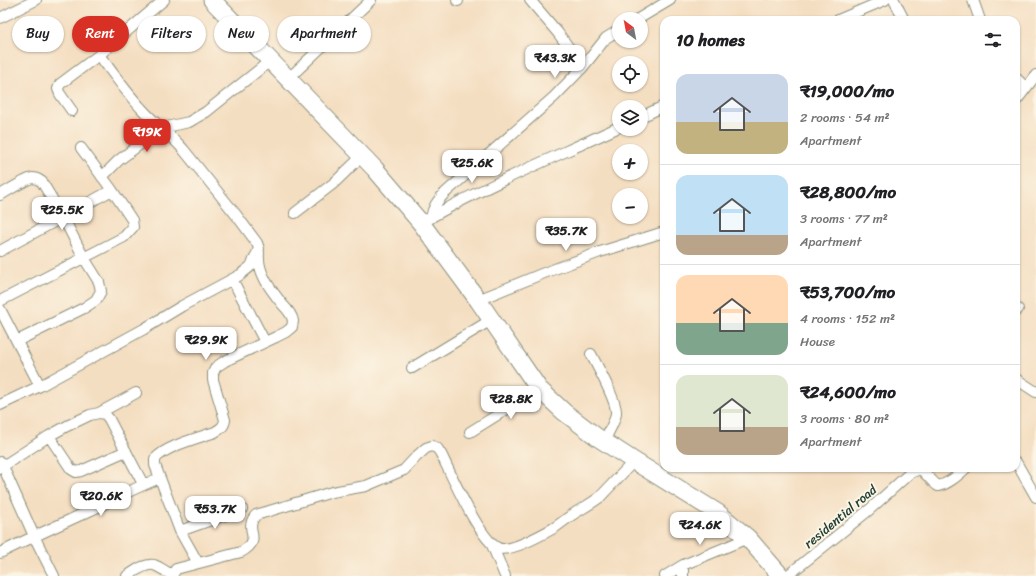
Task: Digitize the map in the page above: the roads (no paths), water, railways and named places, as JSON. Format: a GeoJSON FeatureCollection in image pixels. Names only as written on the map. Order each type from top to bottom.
{"type":"FeatureCollection","features":[{"type":"Feature","properties":{"kind":"highway"},"geometry":{"type":"LineString","coordinates":[[212,0],[426,221],[491,320],[539,389],[564,412],[604,441],[718,513],[748,538],[781,576]]}},
{"type":"Feature","properties":{"kind":"street"},"geometry":{"type":"LineString","coordinates":[[0,18],[36,0]]}},
{"type":"Feature","properties":{"kind":"street"},"geometry":{"type":"LineString","coordinates":[[72,111],[60,94],[58,89],[60,84],[99,55],[164,0]]}},
{"type":"Feature","properties":{"kind":"street"},"geometry":{"type":"LineString","coordinates":[[288,79],[371,0]]}},
{"type":"Feature","properties":{"kind":"street"},"geometry":{"type":"LineString","coordinates":[[530,0],[558,32],[583,67]]}},
{"type":"Feature","properties":{"kind":"street"},"geometry":{"type":"LineString","coordinates":[[849,16],[885,0]]}},
{"type":"Feature","properties":{"kind":"street"},"geometry":{"type":"LineString","coordinates":[[894,0],[902,16]]}},
{"type":"Feature","properties":{"kind":"street"},"geometry":{"type":"LineString","coordinates":[[973,0],[979,16]]}},
{"type":"Feature","properties":{"kind":"street"},"geometry":{"type":"LineString","coordinates":[[648,13],[666,1]]}},
{"type":"Feature","properties":{"kind":"street"},"geometry":{"type":"LineString","coordinates":[[426,221],[436,202],[444,193],[554,97],[583,67],[606,38],[612,34]]}},
{"type":"Feature","properties":{"kind":"street"},"geometry":{"type":"LineString","coordinates":[[99,55],[140,107],[183,149],[257,243],[259,249],[258,261],[264,277],[272,291],[290,313],[293,320],[292,327],[286,332],[225,361],[216,367],[213,373],[213,380],[225,420],[225,424],[221,429],[169,449],[158,455],[155,459],[155,465],[162,486],[180,531],[198,563]]}},
{"type":"Feature","properties":{"kind":"street"},"geometry":{"type":"LineString","coordinates":[[102,177],[119,160],[162,128],[189,122],[206,112],[270,61]]}},
{"type":"Feature","properties":{"kind":"street"},"geometry":{"type":"LineString","coordinates":[[1020,96],[1036,76]]}},
{"type":"Feature","properties":{"kind":"street"},"geometry":{"type":"LineString","coordinates":[[1020,82],[1026,88]]}},
{"type":"Feature","properties":{"kind":"street"},"geometry":{"type":"LineString","coordinates":[[648,114],[660,108]]}},
{"type":"Feature","properties":{"kind":"street"},"geometry":{"type":"LineString","coordinates":[[426,221],[487,188],[612,130]]}},
{"type":"Feature","properties":{"kind":"street"},"geometry":{"type":"LineString","coordinates":[[0,301],[124,237],[133,226],[132,220],[112,190],[81,148]]}},
{"type":"Feature","properties":{"kind":"street"},"geometry":{"type":"LineString","coordinates":[[295,213],[334,183],[362,156]]}},
{"type":"Feature","properties":{"kind":"street"},"geometry":{"type":"LineString","coordinates":[[0,195],[33,178],[37,178],[42,182],[99,282],[101,291],[96,300],[84,308],[17,341]]}},
{"type":"Feature","properties":{"kind":"street"},"geometry":{"type":"LineString","coordinates":[[0,251],[112,190]]}},
{"type":"Feature","properties":{"kind":"street"},"geometry":{"type":"LineString","coordinates":[[478,300],[600,252],[660,233]]}},
{"type":"Feature","properties":{"kind":"street"},"geometry":{"type":"LineString","coordinates":[[0,405],[40,386],[240,275],[251,266],[259,249]]}},
{"type":"Feature","properties":{"kind":"street"},"geometry":{"type":"LineString","coordinates":[[232,279],[265,342]]}},
{"type":"Feature","properties":{"kind":"street"},"geometry":{"type":"LineString","coordinates":[[0,309],[40,386]]}},
{"type":"Feature","properties":{"kind":"street"},"geometry":{"type":"LineString","coordinates":[[412,368],[491,320]]}},
{"type":"Feature","properties":{"kind":"street"},"geometry":{"type":"LineString","coordinates":[[590,354],[616,408],[616,415],[604,441]]}},
{"type":"Feature","properties":{"kind":"street"},"geometry":{"type":"LineString","coordinates":[[1020,382],[1036,392]]}},
{"type":"Feature","properties":{"kind":"street"},"geometry":{"type":"LineString","coordinates":[[470,432],[539,389]]}},
{"type":"Feature","properties":{"kind":"street"},"geometry":{"type":"LineString","coordinates":[[54,576],[1,465],[67,426],[90,415],[99,413],[136,393]]}},
{"type":"Feature","properties":{"kind":"street"},"geometry":{"type":"LineString","coordinates":[[99,413],[105,414],[109,419],[143,484]]}},
{"type":"Feature","properties":{"kind":"street"},"geometry":{"type":"LineString","coordinates":[[49,436],[71,469],[76,472],[126,451]]}},
{"type":"Feature","properties":{"kind":"street"},"geometry":{"type":"LineString","coordinates":[[126,576],[149,565],[154,565],[172,575],[176,569],[241,552],[251,545],[253,540],[251,526],[252,519],[256,515],[332,492],[366,486],[404,470],[426,448],[432,446],[437,448],[442,454],[463,501],[485,537],[499,549],[511,548],[522,544],[554,528],[600,497],[634,461]]}},
{"type":"Feature","properties":{"kind":"street"},"geometry":{"type":"LineString","coordinates":[[1020,469],[1036,497]]}},
{"type":"Feature","properties":{"kind":"street","name":"residential road"},"geometry":{"type":"LineString","coordinates":[[787,576],[869,510],[912,472]]}},
{"type":"Feature","properties":{"kind":"street","name":"residential road"},"geometry":{"type":"LineString","coordinates":[[923,472],[938,486],[950,481],[961,472]]}},
{"type":"Feature","properties":{"kind":"street"},"geometry":{"type":"LineString","coordinates":[[0,553],[143,484],[160,478]]}},
{"type":"Feature","properties":{"kind":"street"},"geometry":{"type":"LineString","coordinates":[[180,531],[242,509]]}},
{"type":"Feature","properties":{"kind":"street"},"geometry":{"type":"LineString","coordinates":[[665,576],[683,565],[748,538]]}},
{"type":"Feature","properties":{"kind":"street"},"geometry":{"type":"LineString","coordinates":[[492,544],[505,576]]}},
{"type":"Feature","properties":{"kind":"street"},"geometry":{"type":"LineString","coordinates":[[683,565],[683,576]]}}]}
